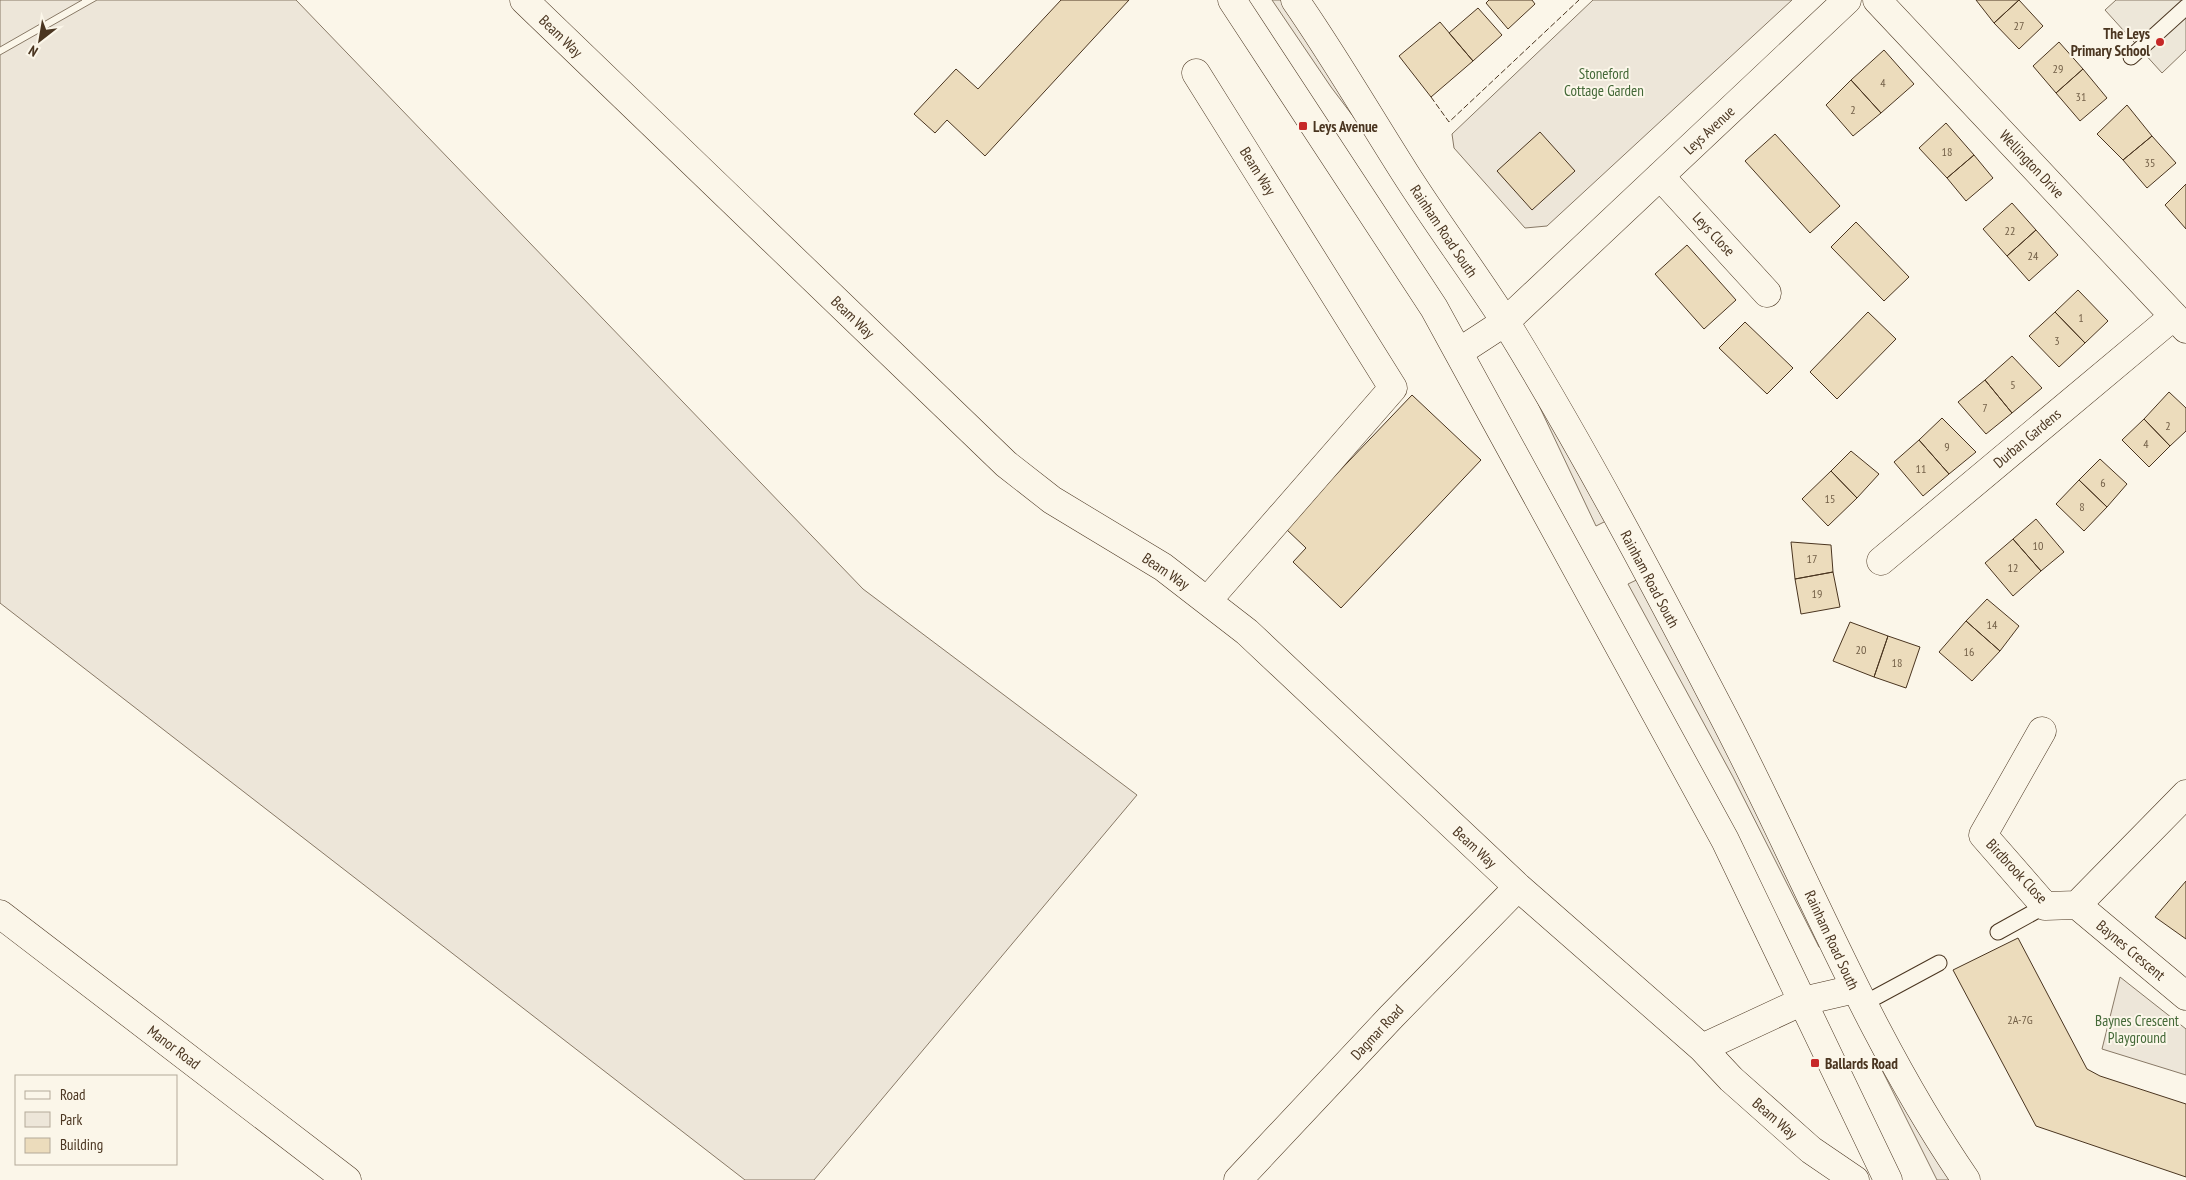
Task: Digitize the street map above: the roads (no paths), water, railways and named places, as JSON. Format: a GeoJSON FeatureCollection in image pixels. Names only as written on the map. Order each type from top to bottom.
{"type":"FeatureCollection","features":[{"type":"Feature","properties":{"kind":"street","name":"Beam Way"},"geometry":{"type":"LineString","coordinates":[[524,0],[1006,464],[1052,500],[1163,567],[1247,632],[1518,887],[1702,1048],[1731,1079],[1811,1150],[1855,1180]]}},
{"type":"Feature","properties":{"kind":"street"},"geometry":{"type":"LineString","coordinates":[[1232,0],[1434,308],[1459,352],[1725,840],[1804,1001],[1888,1180]]}},
{"type":"Feature","properties":{"kind":"street","name":"Rainham Road South"},"geometry":{"type":"LineString","coordinates":[[1295,0],[1407,176],[1505,322],[1624,529],[1766,799],[1885,1048],[1933,1132],[1966,1180]]}},
{"type":"Feature","properties":{"kind":"street","name":"Leys Avenue"},"geometry":{"type":"LineString","coordinates":[[1459,352],[1505,322],[1847,0]]}},
{"type":"Feature","properties":{"kind":"street","name":"Wellington Drive"},"geometry":{"type":"LineString","coordinates":[[1877,0],[2180,322]]}},
{"type":"Feature","properties":{"kind":"street","name":"Beam Way"},"geometry":{"type":"LineString","coordinates":[[1196,72],[1393,388],[1208,600]]}},
{"type":"Feature","properties":{"kind":"street","name":"Leys Close"},"geometry":{"type":"LineString","coordinates":[[1660,176],[1768,293]]}},
{"type":"Feature","properties":{"kind":"street","name":"Durban Gardens"},"geometry":{"type":"LineString","coordinates":[[1880,560],[2180,322]]}},
{"type":"Feature","properties":{"kind":"street","name":"Birdbrook Close"},"geometry":{"type":"LineString","coordinates":[[2042,731],[1983,834],[2045,906],[2077,905]]}},
{"type":"Feature","properties":{"kind":"street"},"geometry":{"type":"LineString","coordinates":[[2077,905],[2186,794]]}},
{"type":"Feature","properties":{"kind":"street","name":"Dagmar Road"},"geometry":{"type":"LineString","coordinates":[[1238,1180],[1391,1017],[1518,887]]}},
{"type":"Feature","properties":{"kind":"street","name":"Baynes Crescent"},"geometry":{"type":"LineString","coordinates":[[2077,905],[2186,996]]}},
{"type":"Feature","properties":{"kind":"street","name":"Manor Road"},"geometry":{"type":"LineString","coordinates":[[0,914],[347,1180]]}},
{"type":"Feature","properties":{"kind":"street"},"geometry":{"type":"LineString","coordinates":[[1702,1048],[1804,1001],[1859,997]]}},
{"type":"Feature","properties":{"kind":"lane"},"geometry":{"type":"LineString","coordinates":[[2131,57],[2186,7]]}},
{"type":"Feature","properties":{"kind":"lane"},"geometry":{"type":"LineString","coordinates":[[1998,932],[2045,906]]}},
{"type":"Feature","properties":{"kind":"lane"},"geometry":{"type":"LineString","coordinates":[[1859,997],[1938,963]]}},
{"type":"Feature","properties":{"kind":"place","name":"The Leys Primary School"},"geometry":{"type":"Point","coordinates":[2160,42]}},
{"type":"Feature","properties":{"kind":"place","name":"Leys Avenue"},"geometry":{"type":"Point","coordinates":[1303,126]}},
{"type":"Feature","properties":{"kind":"place","name":"Ballards Road"},"geometry":{"type":"Point","coordinates":[1815,1063]}},
{"type":"Feature","properties":{"kind":"park label","name":"Stoneford Cottage Garden"},"geometry":{"type":"Point","coordinates":[1604,82]}},
{"type":"Feature","properties":{"kind":"park label","name":"Baynes Crescent Playground"},"geometry":{"type":"Point","coordinates":[2137,1028]}}]}
